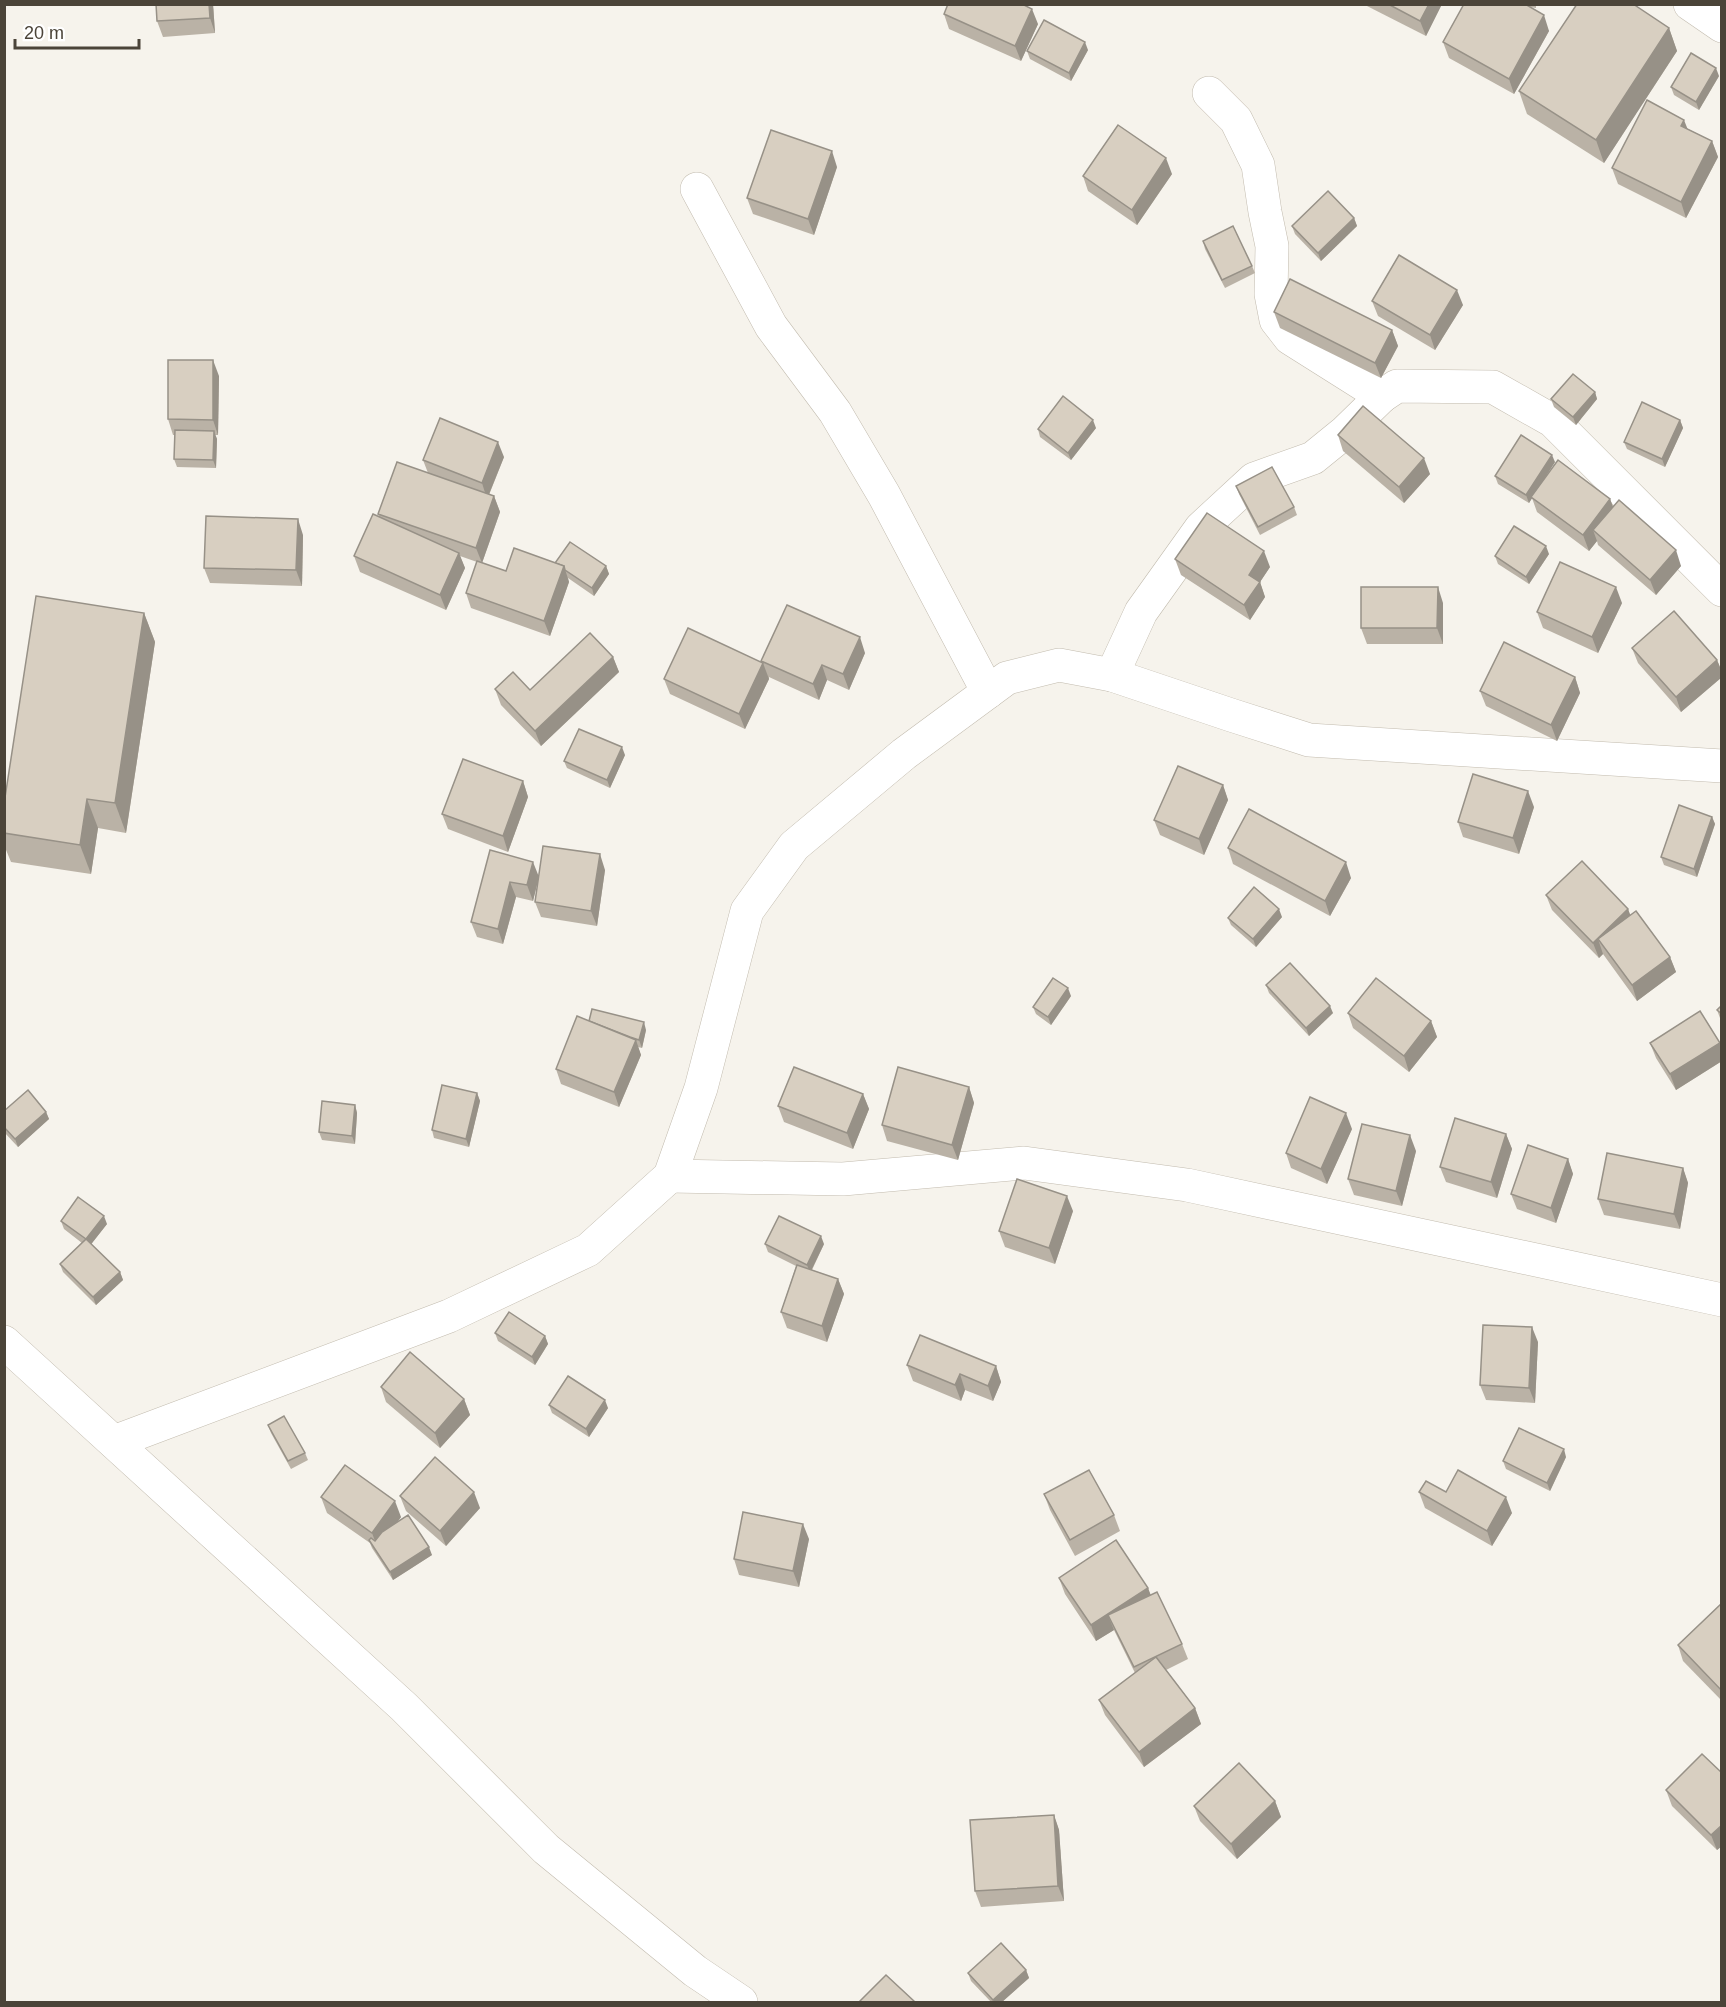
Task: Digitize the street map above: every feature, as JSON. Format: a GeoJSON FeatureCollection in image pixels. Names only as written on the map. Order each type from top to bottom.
{"type":"FeatureCollection","features":[{"type":"Feature","properties":{"kind":"street"},"geometry":{"type":"LineString","coordinates":[[1690,4],[1722,26]]}},
{"type":"Feature","properties":{"kind":"street"},"geometry":{"type":"LineString","coordinates":[[1209,93],[1236,120],[1258,165],[1272,246],[1271,294],[1276,320],[1290,338],[1382,396]]}},
{"type":"Feature","properties":{"kind":"street"},"geometry":{"type":"LineString","coordinates":[[697,189],[771,326],[835,412],[884,495],[988,692]]}},
{"type":"Feature","properties":{"kind":"street"},"geometry":{"type":"LineString","coordinates":[[1112,675],[1141,612],[1201,528],[1254,479],[1313,458],[1345,432],[1382,396],[1397,386],[1493,387],[1553,421],[1722,590]]}},
{"type":"Feature","properties":{"kind":"street"},"geometry":{"type":"LineString","coordinates":[[114,1442],[449,1316],[588,1250],[670,1176],[701,1088],[747,911],[794,846],[904,754],[1007,678],[1059,665],[1112,675],[1309,740],[1722,766]]}},
{"type":"Feature","properties":{"kind":"street"},"geometry":{"type":"LineString","coordinates":[[670,1176],[843,1179],[1024,1163],[1187,1185],[1722,1300]]}},
{"type":"Feature","properties":{"kind":"street"},"geometry":{"type":"LineString","coordinates":[[4,1342],[404,1707],[546,1849],[695,1971],[741,2002]]}},
{"type":"Feature","properties":{"kind":"building"},"geometry":{"type":"Polygon","coordinates":[[[156,4],[209,4],[210,18],[157,21],[156,4]]]}},
{"type":"Feature","properties":{"kind":"building"},"geometry":{"type":"Polygon","coordinates":[[[948,4],[1022,4],[1032,9],[1015,46],[944,14],[948,4]]]}},
{"type":"Feature","properties":{"kind":"building"},"geometry":{"type":"Polygon","coordinates":[[[1388,4],[1429,4],[1420,21],[1388,4]]]}},
{"type":"Feature","properties":{"kind":"building"},"geometry":{"type":"Polygon","coordinates":[[[1464,4],[1525,4],[1544,15],[1509,79],[1443,42],[1464,4]]]}},
{"type":"Feature","properties":{"kind":"building"},"geometry":{"type":"Polygon","coordinates":[[[1577,4],[1633,4],[1669,28],[1596,140],[1519,91],[1577,4]]]}},
{"type":"Feature","properties":{"kind":"building"},"geometry":{"type":"Polygon","coordinates":[[[1044,20],[1085,42],[1069,73],[1027,51],[1044,20]]]}},
{"type":"Feature","properties":{"kind":"building"},"geometry":{"type":"Polygon","coordinates":[[[1691,53],[1716,68],[1696,102],[1671,87],[1691,53]]]}},
{"type":"Feature","properties":{"kind":"building"},"geometry":{"type":"Polygon","coordinates":[[[1647,100],[1684,120],[1681,126],[1712,141],[1681,202],[1612,168],[1647,100]]]}},
{"type":"Feature","properties":{"kind":"building"},"geometry":{"type":"Polygon","coordinates":[[[1118,125],[1166,158],[1132,210],[1083,176],[1118,125]]]}},
{"type":"Feature","properties":{"kind":"building"},"geometry":{"type":"Polygon","coordinates":[[[771,130],[832,151],[808,219],[747,198],[771,130]]]}},
{"type":"Feature","properties":{"kind":"building"},"geometry":{"type":"Polygon","coordinates":[[[1328,191],[1354,218],[1318,253],[1292,226],[1328,191]]]}},
{"type":"Feature","properties":{"kind":"building"},"geometry":{"type":"Polygon","coordinates":[[[1233,226],[1252,266],[1222,280],[1203,241],[1233,226]]]}},
{"type":"Feature","properties":{"kind":"building"},"geometry":{"type":"Polygon","coordinates":[[[1399,255],[1457,290],[1430,335],[1372,301],[1399,255]]]}},
{"type":"Feature","properties":{"kind":"building"},"geometry":{"type":"Polygon","coordinates":[[[1290,279],[1392,330],[1375,363],[1274,312],[1290,279]]]}},
{"type":"Feature","properties":{"kind":"building"},"geometry":{"type":"Polygon","coordinates":[[[168,360],[213,360],[213,420],[168,419],[168,360]]]}},
{"type":"Feature","properties":{"kind":"building"},"geometry":{"type":"Polygon","coordinates":[[[1573,374],[1595,392],[1573,417],[1551,399],[1573,374]]]}},
{"type":"Feature","properties":{"kind":"building"},"geometry":{"type":"Polygon","coordinates":[[[1063,396],[1093,420],[1068,453],[1038,429],[1063,396]]]}},
{"type":"Feature","properties":{"kind":"building"},"geometry":{"type":"Polygon","coordinates":[[[1642,402],[1680,420],[1662,459],[1624,442],[1642,402]]]}},
{"type":"Feature","properties":{"kind":"building"},"geometry":{"type":"Polygon","coordinates":[[[1363,406],[1424,458],[1399,487],[1338,435],[1363,406]]]}},
{"type":"Feature","properties":{"kind":"building"},"geometry":{"type":"Polygon","coordinates":[[[440,418],[498,442],[482,483],[423,460],[440,418]]]}},
{"type":"Feature","properties":{"kind":"building"},"geometry":{"type":"Polygon","coordinates":[[[175,430],[214,431],[213,460],[174,459],[175,430]]]}},
{"type":"Feature","properties":{"kind":"building"},"geometry":{"type":"Polygon","coordinates":[[[1521,435],[1552,455],[1526,495],[1495,476],[1521,435]]]}},
{"type":"Feature","properties":{"kind":"building"},"geometry":{"type":"Polygon","coordinates":[[[1558,460],[1610,499],[1583,535],[1531,497],[1558,460]]]}},
{"type":"Feature","properties":{"kind":"building"},"geometry":{"type":"Polygon","coordinates":[[[397,462],[494,496],[476,548],[378,514],[397,462]]]}},
{"type":"Feature","properties":{"kind":"building"},"geometry":{"type":"Polygon","coordinates":[[[1272,467],[1294,507],[1258,527],[1236,486],[1272,467]]]}},
{"type":"Feature","properties":{"kind":"building"},"geometry":{"type":"Polygon","coordinates":[[[1619,500],[1676,550],[1650,580],[1593,530],[1619,500]]]}},
{"type":"Feature","properties":{"kind":"building"},"geometry":{"type":"Polygon","coordinates":[[[1207,513],[1264,551],[1249,575],[1260,582],[1244,605],[1175,559],[1207,513]]]}},
{"type":"Feature","properties":{"kind":"building"},"geometry":{"type":"Polygon","coordinates":[[[373,514],[459,553],[440,595],[354,556],[373,514]]]}},
{"type":"Feature","properties":{"kind":"building"},"geometry":{"type":"Polygon","coordinates":[[[206,516],[298,519],[296,570],[204,568],[206,516]]]}},
{"type":"Feature","properties":{"kind":"building"},"geometry":{"type":"Polygon","coordinates":[[[1514,526],[1546,546],[1526,577],[1495,556],[1514,526]]]}},
{"type":"Feature","properties":{"kind":"building"},"geometry":{"type":"Polygon","coordinates":[[[570,542],[606,566],[592,588],[565,570],[564,566],[555,563],[570,542]]]}},
{"type":"Feature","properties":{"kind":"building"},"geometry":{"type":"Polygon","coordinates":[[[514,548],[564,566],[544,621],[466,593],[477,561],[506,571],[514,548]]]}},
{"type":"Feature","properties":{"kind":"building"},"geometry":{"type":"Polygon","coordinates":[[[1560,562],[1616,587],[1592,637],[1537,612],[1560,562]]]}},
{"type":"Feature","properties":{"kind":"building"},"geometry":{"type":"Polygon","coordinates":[[[1361,587],[1438,587],[1437,628],[1361,628],[1361,587]]]}},
{"type":"Feature","properties":{"kind":"building"},"geometry":{"type":"Polygon","coordinates":[[[36,596],[144,613],[115,803],[87,799],[80,845],[4,833],[4,804],[36,596]]]}},
{"type":"Feature","properties":{"kind":"building"},"geometry":{"type":"Polygon","coordinates":[[[787,605],[860,637],[843,674],[822,665],[813,684],[761,661],[787,605]]]}},
{"type":"Feature","properties":{"kind":"building"},"geometry":{"type":"Polygon","coordinates":[[[1674,611],[1717,660],[1676,697],[1632,648],[1674,611]]]}},
{"type":"Feature","properties":{"kind":"building"},"geometry":{"type":"Polygon","coordinates":[[[688,628],[763,663],[739,714],[664,679],[688,628]]]}},
{"type":"Feature","properties":{"kind":"building"},"geometry":{"type":"Polygon","coordinates":[[[590,633],[613,657],[535,731],[495,689],[513,672],[530,690],[590,633]]]}},
{"type":"Feature","properties":{"kind":"building"},"geometry":{"type":"Polygon","coordinates":[[[1504,642],[1575,677],[1551,725],[1480,691],[1504,642]]]}},
{"type":"Feature","properties":{"kind":"building"},"geometry":{"type":"Polygon","coordinates":[[[579,729],[622,747],[607,780],[564,761],[579,729]]]}},
{"type":"Feature","properties":{"kind":"building"},"geometry":{"type":"Polygon","coordinates":[[[463,759],[523,781],[503,836],[442,814],[463,759]]]}},
{"type":"Feature","properties":{"kind":"building"},"geometry":{"type":"Polygon","coordinates":[[[1178,766],[1223,785],[1199,839],[1154,820],[1178,766]]]}},
{"type":"Feature","properties":{"kind":"building"},"geometry":{"type":"Polygon","coordinates":[[[1473,774],[1528,791],[1513,838],[1458,822],[1473,774]]]}},
{"type":"Feature","properties":{"kind":"building"},"geometry":{"type":"Polygon","coordinates":[[[1679,805],[1712,817],[1694,869],[1661,857],[1679,805]]]}},
{"type":"Feature","properties":{"kind":"building"},"geometry":{"type":"Polygon","coordinates":[[[1249,809],[1346,862],[1325,901],[1228,848],[1249,809]]]}},
{"type":"Feature","properties":{"kind":"building"},"geometry":{"type":"Polygon","coordinates":[[[543,846],[600,854],[591,911],[535,902],[543,846]]]}},
{"type":"Feature","properties":{"kind":"building"},"geometry":{"type":"Polygon","coordinates":[[[490,850],[533,862],[527,885],[510,882],[498,929],[471,922],[490,850]]]}},
{"type":"Feature","properties":{"kind":"building"},"geometry":{"type":"Polygon","coordinates":[[[1582,861],[1628,909],[1593,943],[1546,895],[1582,861]]]}},
{"type":"Feature","properties":{"kind":"building"},"geometry":{"type":"Polygon","coordinates":[[[1254,887],[1279,909],[1253,939],[1228,918],[1254,887]]]}},
{"type":"Feature","properties":{"kind":"building"},"geometry":{"type":"Polygon","coordinates":[[[1636,911],[1670,957],[1632,985],[1598,939],[1636,911]]]}},
{"type":"Feature","properties":{"kind":"building"},"geometry":{"type":"Polygon","coordinates":[[[1290,963],[1330,1006],[1306,1028],[1266,985],[1290,963]]]}},
{"type":"Feature","properties":{"kind":"building"},"geometry":{"type":"Polygon","coordinates":[[[1053,978],[1068,988],[1048,1017],[1033,1007],[1053,978]]]}},
{"type":"Feature","properties":{"kind":"building"},"geometry":{"type":"Polygon","coordinates":[[[1376,978],[1431,1021],[1404,1056],[1348,1013],[1376,978]]]}},
{"type":"Feature","properties":{"kind":"building"},"geometry":{"type":"Polygon","coordinates":[[[592,1009],[644,1022],[639,1040],[589,1021],[592,1009]]]}},
{"type":"Feature","properties":{"kind":"building"},"geometry":{"type":"Polygon","coordinates":[[[1700,1011],[1720,1043],[1670,1074],[1650,1043],[1700,1011]]]}},
{"type":"Feature","properties":{"kind":"building"},"geometry":{"type":"Polygon","coordinates":[[[577,1016],[636,1040],[614,1092],[556,1069],[577,1016]]]}},
{"type":"Feature","properties":{"kind":"building"},"geometry":{"type":"Polygon","coordinates":[[[794,1067],[863,1094],[847,1133],[778,1106],[794,1067]]]}},
{"type":"Feature","properties":{"kind":"building"},"geometry":{"type":"Polygon","coordinates":[[[898,1067],[969,1087],[952,1145],[882,1125],[898,1067]]]}},
{"type":"Feature","properties":{"kind":"building"},"geometry":{"type":"Polygon","coordinates":[[[442,1085],[477,1093],[466,1139],[432,1130],[442,1085]]]}},
{"type":"Feature","properties":{"kind":"building"},"geometry":{"type":"Polygon","coordinates":[[[28,1090],[46,1112],[15,1139],[4,1127],[4,1111],[28,1090]]]}},
{"type":"Feature","properties":{"kind":"building"},"geometry":{"type":"Polygon","coordinates":[[[1310,1097],[1346,1113],[1321,1169],[1286,1153],[1310,1097]]]}},
{"type":"Feature","properties":{"kind":"building"},"geometry":{"type":"Polygon","coordinates":[[[322,1101],[355,1105],[352,1136],[319,1132],[322,1101]]]}},
{"type":"Feature","properties":{"kind":"building"},"geometry":{"type":"Polygon","coordinates":[[[1455,1118],[1506,1134],[1491,1182],[1440,1167],[1455,1118]]]}},
{"type":"Feature","properties":{"kind":"building"},"geometry":{"type":"Polygon","coordinates":[[[1362,1124],[1410,1135],[1396,1191],[1348,1179],[1362,1124]]]}},
{"type":"Feature","properties":{"kind":"building"},"geometry":{"type":"Polygon","coordinates":[[[1528,1145],[1568,1159],[1551,1208],[1511,1194],[1528,1145]]]}},
{"type":"Feature","properties":{"kind":"building"},"geometry":{"type":"Polygon","coordinates":[[[1607,1153],[1683,1168],[1674,1214],[1598,1199],[1607,1153]]]}},
{"type":"Feature","properties":{"kind":"building"},"geometry":{"type":"Polygon","coordinates":[[[1017,1179],[1067,1196],[1049,1248],[999,1231],[1017,1179]]]}},
{"type":"Feature","properties":{"kind":"building"},"geometry":{"type":"Polygon","coordinates":[[[78,1197],[104,1216],[86,1239],[61,1221],[78,1197]]]}},
{"type":"Feature","properties":{"kind":"building"},"geometry":{"type":"Polygon","coordinates":[[[779,1216],[821,1236],[807,1265],[765,1244],[779,1216]]]}},
{"type":"Feature","properties":{"kind":"building"},"geometry":{"type":"Polygon","coordinates":[[[86,1239],[120,1272],[93,1297],[60,1264],[86,1239]]]}},
{"type":"Feature","properties":{"kind":"building"},"geometry":{"type":"Polygon","coordinates":[[[797,1265],[838,1279],[822,1326],[781,1312],[797,1265]]]}},
{"type":"Feature","properties":{"kind":"building"},"geometry":{"type":"Polygon","coordinates":[[[509,1312],[545,1336],[532,1357],[495,1333],[509,1312]]]}},
{"type":"Feature","properties":{"kind":"building"},"geometry":{"type":"Polygon","coordinates":[[[1483,1325],[1532,1327],[1529,1388],[1480,1385],[1483,1325]]]}},
{"type":"Feature","properties":{"kind":"building"},"geometry":{"type":"Polygon","coordinates":[[[920,1335],[996,1366],[988,1386],[960,1374],[955,1385],[907,1365],[920,1335]]]}},
{"type":"Feature","properties":{"kind":"building"},"geometry":{"type":"Polygon","coordinates":[[[410,1352],[464,1399],[435,1433],[381,1387],[410,1352]]]}},
{"type":"Feature","properties":{"kind":"building"},"geometry":{"type":"Polygon","coordinates":[[[568,1376],[605,1400],[586,1429],[549,1405],[568,1376]]]}},
{"type":"Feature","properties":{"kind":"building"},"geometry":{"type":"Polygon","coordinates":[[[284,1416],[305,1453],[288,1461],[268,1425],[284,1416]]]}},
{"type":"Feature","properties":{"kind":"building"},"geometry":{"type":"Polygon","coordinates":[[[1519,1428],[1564,1449],[1547,1483],[1503,1461],[1519,1428]]]}},
{"type":"Feature","properties":{"kind":"building"},"geometry":{"type":"Polygon","coordinates":[[[435,1457],[474,1492],[440,1531],[400,1496],[435,1457]]]}},
{"type":"Feature","properties":{"kind":"building"},"geometry":{"type":"Polygon","coordinates":[[[345,1465],[395,1501],[372,1533],[321,1497],[345,1465]]]}},
{"type":"Feature","properties":{"kind":"building"},"geometry":{"type":"Polygon","coordinates":[[[1089,1470],[1114,1515],[1070,1540],[1044,1494],[1089,1470]]]}},
{"type":"Feature","properties":{"kind":"building"},"geometry":{"type":"Polygon","coordinates":[[[1458,1470],[1506,1497],[1487,1531],[1419,1492],[1426,1481],[1446,1492],[1458,1470]]]}},
{"type":"Feature","properties":{"kind":"building"},"geometry":{"type":"Polygon","coordinates":[[[743,1512],[803,1524],[793,1571],[734,1559],[743,1512]]]}},
{"type":"Feature","properties":{"kind":"building"},"geometry":{"type":"Polygon","coordinates":[[[408,1515],[429,1547],[390,1572],[369,1540],[371,1538],[375,1541],[382,1532],[408,1515]]]}},
{"type":"Feature","properties":{"kind":"building"},"geometry":{"type":"Polygon","coordinates":[[[1116,1540],[1148,1588],[1091,1625],[1059,1578],[1116,1540]]]}},
{"type":"Feature","properties":{"kind":"building"},"geometry":{"type":"Polygon","coordinates":[[[1157,1592],[1182,1644],[1134,1667],[1108,1615],[1157,1592]]]}},
{"type":"Feature","properties":{"kind":"building"},"geometry":{"type":"Polygon","coordinates":[[[1722,1603],[1722,1691],[1678,1645],[1722,1603]]]}},
{"type":"Feature","properties":{"kind":"building"},"geometry":{"type":"Polygon","coordinates":[[[1156,1657],[1195,1708],[1139,1752],[1099,1700],[1156,1657]]]}},
{"type":"Feature","properties":{"kind":"building"},"geometry":{"type":"Polygon","coordinates":[[[1702,1754],[1722,1773],[1722,1825],[1711,1835],[1666,1790],[1702,1754]]]}},
{"type":"Feature","properties":{"kind":"building"},"geometry":{"type":"Polygon","coordinates":[[[1239,1763],[1275,1801],[1231,1844],[1194,1806],[1239,1763]]]}},
{"type":"Feature","properties":{"kind":"building"},"geometry":{"type":"Polygon","coordinates":[[[1054,1815],[1058,1886],[975,1891],[970,1820],[1054,1815]]]}},
{"type":"Feature","properties":{"kind":"building"},"geometry":{"type":"Polygon","coordinates":[[[1001,1943],[1026,1970],[993,2000],[968,1973],[1001,1943]]]}},
{"type":"Feature","properties":{"kind":"building"},"geometry":{"type":"Polygon","coordinates":[[[886,1975],[915,2002],[859,2002],[886,1975]]]}}]}
